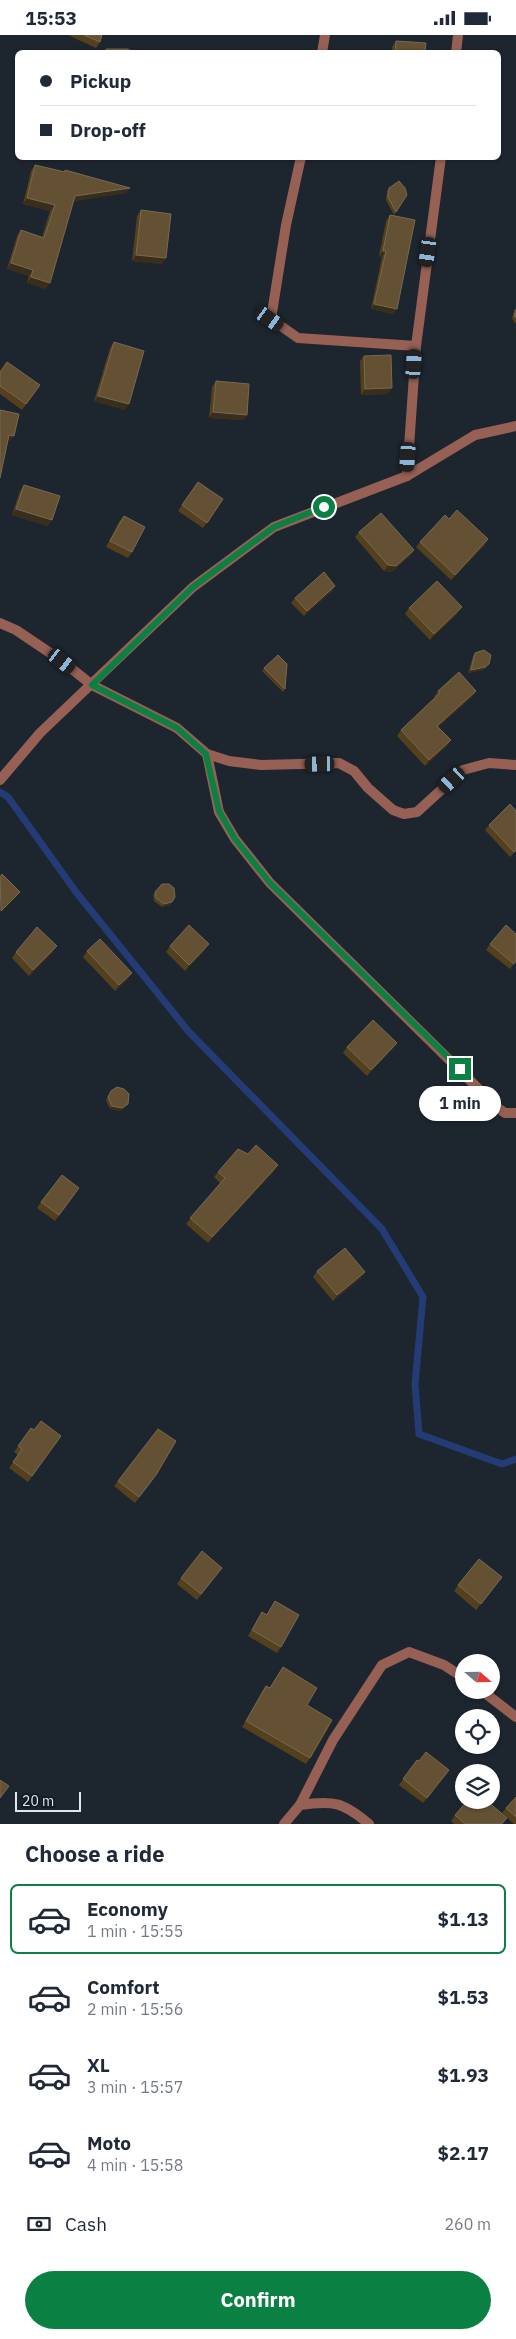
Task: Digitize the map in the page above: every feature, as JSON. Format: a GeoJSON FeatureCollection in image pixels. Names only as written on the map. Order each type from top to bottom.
{"type":"FeatureCollection","features":[{"type":"Feature","properties":{"kind":"street"},"geometry":{"type":"LineString","coordinates":[[323,50],[326,35]]}},
{"type":"Feature","properties":{"kind":"street"},"geometry":{"type":"LineString","coordinates":[[456,50],[458,35]]}},
{"type":"Feature","properties":{"kind":"street"},"geometry":{"type":"LineString","coordinates":[[299,160],[270,319],[298,338],[416,346]]}},
{"type":"Feature","properties":{"kind":"street"},"geometry":{"type":"LineString","coordinates":[[407,475],[416,346],[442,160]]}},
{"type":"Feature","properties":{"kind":"street"},"geometry":{"type":"LineString","coordinates":[[0,780],[40,733],[193,587],[274,527],[407,475],[474,435],[516,426]]}},
{"type":"Feature","properties":{"kind":"street"},"geometry":{"type":"LineString","coordinates":[[0,623],[39,646],[92,685],[177,728],[206,754],[229,761],[261,765],[339,763],[354,771],[393,810],[404,814],[417,812],[464,770],[488,763],[516,765]]}},
{"type":"Feature","properties":{"kind":"street"},"geometry":{"type":"LineString","coordinates":[[206,754],[219,811],[235,839],[270,883],[498,1108],[505,1113],[516,1113]]}},
{"type":"Feature","properties":{"kind":"street"},"geometry":{"type":"LineString","coordinates":[[284,1824],[300,1805],[333,1740],[382,1665],[409,1652],[444,1665],[455,1672]]}},
{"type":"Feature","properties":{"kind":"street"},"geometry":{"type":"LineString","coordinates":[[493,1699],[516,1717]]}},
{"type":"Feature","properties":{"kind":"street"},"geometry":{"type":"LineString","coordinates":[[300,1805],[327,1801],[354,1811],[369,1824]]}},
{"type":"Feature","properties":{"kind":"building"},"geometry":{"type":"Polygon","coordinates":[[[84,35],[102,35],[100,42],[84,35]]]}},
{"type":"Feature","properties":{"kind":"building"},"geometry":{"type":"Polygon","coordinates":[[[396,41],[426,43],[425,50],[395,50],[396,41]]]}},
{"type":"Feature","properties":{"kind":"building"},"geometry":{"type":"Polygon","coordinates":[[[128,49],[130,50],[106,50],[128,49]]]}},
{"type":"Feature","properties":{"kind":"building"},"geometry":{"type":"Polygon","coordinates":[[[35,165],[65,172],[65,170],[130,188],[75,196],[50,283],[31,277],[33,270],[11,263],[21,230],[44,238],[55,205],[27,198],[35,165]]]}},
{"type":"Feature","properties":{"kind":"building"},"geometry":{"type":"Polygon","coordinates":[[[399,181],[405,188],[407,195],[396,212],[388,197],[389,188],[399,181]]]}},
{"type":"Feature","properties":{"kind":"building"},"geometry":{"type":"Polygon","coordinates":[[[141,210],[171,214],[166,258],[136,255],[141,210]]]}},
{"type":"Feature","properties":{"kind":"building"},"geometry":{"type":"Polygon","coordinates":[[[390,215],[415,220],[397,309],[374,304],[386,251],[383,251],[390,215]]]}},
{"type":"Feature","properties":{"kind":"building"},"geometry":{"type":"Polygon","coordinates":[[[114,342],[144,351],[129,404],[98,396],[114,342]]]}},
{"type":"Feature","properties":{"kind":"building"},"geometry":{"type":"Polygon","coordinates":[[[391,355],[392,388],[365,389],[364,356],[391,355]]]}},
{"type":"Feature","properties":{"kind":"building"},"geometry":{"type":"Polygon","coordinates":[[[7,362],[40,385],[26,404],[0,386],[0,372],[7,362]]]}},
{"type":"Feature","properties":{"kind":"building"},"geometry":{"type":"Polygon","coordinates":[[[216,381],[249,384],[247,415],[213,412],[216,381]]]}},
{"type":"Feature","properties":{"kind":"building"},"geometry":{"type":"Polygon","coordinates":[[[0,410],[19,414],[14,436],[9,435],[0,478],[0,410]]]}},
{"type":"Feature","properties":{"kind":"building"},"geometry":{"type":"Polygon","coordinates":[[[198,482],[223,499],[207,523],[182,505],[198,482]]]}},
{"type":"Feature","properties":{"kind":"building"},"geometry":{"type":"Polygon","coordinates":[[[24,485],[60,496],[52,520],[16,509],[24,485]]]}},
{"type":"Feature","properties":{"kind":"building"},"geometry":{"type":"Polygon","coordinates":[[[457,510],[488,539],[455,575],[420,542],[445,515],[449,519],[457,510]]]}},
{"type":"Feature","properties":{"kind":"building"},"geometry":{"type":"Polygon","coordinates":[[[381,513],[414,550],[396,566],[388,565],[359,532],[381,513]]]}},
{"type":"Feature","properties":{"kind":"building"},"geometry":{"type":"Polygon","coordinates":[[[124,516],[145,527],[132,552],[110,541],[124,516]]]}},
{"type":"Feature","properties":{"kind":"building"},"geometry":{"type":"Polygon","coordinates":[[[324,572],[335,586],[307,611],[295,598],[324,572]]]}},
{"type":"Feature","properties":{"kind":"building"},"geometry":{"type":"Polygon","coordinates":[[[437,581],[462,607],[434,634],[409,608],[437,581]]]}},
{"type":"Feature","properties":{"kind":"building"},"geometry":{"type":"Polygon","coordinates":[[[484,650],[491,655],[489,664],[485,667],[471,670],[475,653],[484,650]]]}},
{"type":"Feature","properties":{"kind":"building"},"geometry":{"type":"Polygon","coordinates":[[[278,655],[287,664],[285,689],[264,668],[278,655]]]}},
{"type":"Feature","properties":{"kind":"building"},"geometry":{"type":"Polygon","coordinates":[[[459,672],[476,691],[437,726],[451,740],[429,760],[401,730],[459,672]]]}},
{"type":"Feature","properties":{"kind":"building"},"geometry":{"type":"Polygon","coordinates":[[[510,804],[516,811],[516,850],[514,852],[489,825],[510,804]]]}},
{"type":"Feature","properties":{"kind":"building"},"geometry":{"type":"Polygon","coordinates":[[[2,874],[20,892],[1,911],[0,877],[2,874]]]}},
{"type":"Feature","properties":{"kind":"building"},"geometry":{"type":"Polygon","coordinates":[[[162,884],[169,884],[174,888],[175,897],[172,902],[164,904],[156,898],[155,892],[162,884]]]}},
{"type":"Feature","properties":{"kind":"building"},"geometry":{"type":"Polygon","coordinates":[[[189,925],[209,944],[189,965],[170,946],[189,925]]]}},
{"type":"Feature","properties":{"kind":"building"},"geometry":{"type":"Polygon","coordinates":[[[506,925],[516,934],[516,961],[514,964],[490,944],[506,925]]]}},
{"type":"Feature","properties":{"kind":"building"},"geometry":{"type":"Polygon","coordinates":[[[37,927],[57,946],[33,970],[16,952],[37,927]]]}},
{"type":"Feature","properties":{"kind":"building"},"geometry":{"type":"Polygon","coordinates":[[[100,939],[132,973],[119,985],[87,951],[100,939]]]}},
{"type":"Feature","properties":{"kind":"building"},"geometry":{"type":"Polygon","coordinates":[[[373,1020],[397,1043],[371,1070],[347,1047],[373,1020]]]}},
{"type":"Feature","properties":{"kind":"building"},"geometry":{"type":"Polygon","coordinates":[[[117,1087],[124,1089],[129,1094],[128,1104],[122,1108],[112,1106],[108,1097],[111,1091],[117,1087]]]}},
{"type":"Feature","properties":{"kind":"building"},"geometry":{"type":"Polygon","coordinates":[[[256,1145],[278,1165],[212,1237],[190,1218],[225,1178],[218,1172],[238,1149],[248,1154],[256,1145]]]}},
{"type":"Feature","properties":{"kind":"building"},"geometry":{"type":"Polygon","coordinates":[[[62,1175],[79,1188],[59,1215],[41,1202],[62,1175]]]}},
{"type":"Feature","properties":{"kind":"building"},"geometry":{"type":"Polygon","coordinates":[[[345,1248],[365,1272],[337,1295],[317,1271],[345,1248]]]}},
{"type":"Feature","properties":{"kind":"building"},"geometry":{"type":"Polygon","coordinates":[[[41,1421],[61,1436],[32,1476],[13,1462],[22,1449],[18,1446],[31,1428],[34,1430],[41,1421]]]}},
{"type":"Feature","properties":{"kind":"building"},"geometry":{"type":"Polygon","coordinates":[[[158,1429],[176,1441],[156,1475],[139,1497],[118,1481],[158,1429]]]}},
{"type":"Feature","properties":{"kind":"building"},"geometry":{"type":"Polygon","coordinates":[[[202,1551],[222,1568],[201,1594],[181,1578],[202,1551]]]}},
{"type":"Feature","properties":{"kind":"building"},"geometry":{"type":"Polygon","coordinates":[[[479,1559],[502,1577],[481,1604],[458,1585],[479,1559]]]}},
{"type":"Feature","properties":{"kind":"building"},"geometry":{"type":"Polygon","coordinates":[[[275,1601],[299,1615],[281,1647],[252,1630],[262,1612],[267,1615],[275,1601]]]}},
{"type":"Feature","properties":{"kind":"building"},"geometry":{"type":"Polygon","coordinates":[[[283,1667],[317,1688],[307,1705],[332,1720],[310,1758],[246,1721],[266,1686],[270,1688],[283,1667]]]}},
{"type":"Feature","properties":{"kind":"building"},"geometry":{"type":"Polygon","coordinates":[[[426,1752],[449,1770],[427,1798],[403,1779],[417,1760],[419,1761],[426,1752]]]}},
{"type":"Feature","properties":{"kind":"building"},"geometry":{"type":"Polygon","coordinates":[[[0,1780],[9,1786],[0,1798],[0,1780]]]}},
{"type":"Feature","properties":{"kind":"building"},"geometry":{"type":"Polygon","coordinates":[[[516,1797],[516,1817],[506,1808],[516,1797]]]}},
{"type":"Feature","properties":{"kind":"building"},"geometry":{"type":"Polygon","coordinates":[[[460,1809],[496,1809],[507,1818],[501,1824],[465,1824],[455,1815],[460,1809]]]}},
{"type":"Feature","properties":{"kind":"waterway"},"geometry":{"type":"LineString","coordinates":[[0,792],[8,797],[76,892],[189,1032],[382,1229],[423,1297],[415,1384],[419,1434],[502,1464],[516,1459]]}},
{"type":"Feature","properties":{"kind":"route"},"geometry":{"type":"LineString","coordinates":[[324,507],[274,527],[193,587],[92,685],[143,709],[177,728],[206,754],[219,811],[235,839],[270,883],[460,1069]]}}]}
